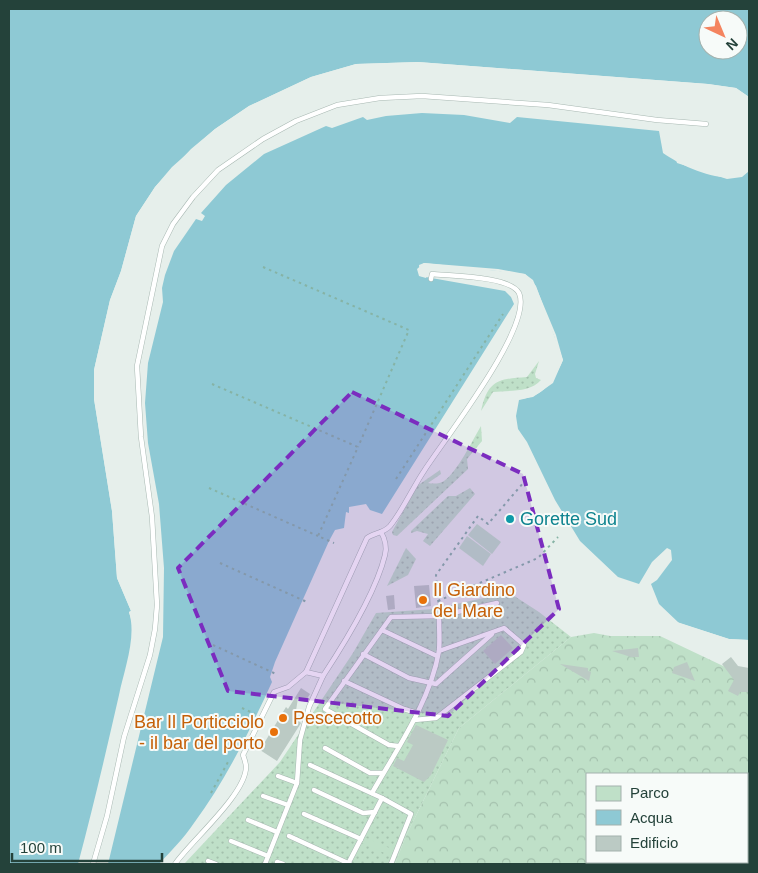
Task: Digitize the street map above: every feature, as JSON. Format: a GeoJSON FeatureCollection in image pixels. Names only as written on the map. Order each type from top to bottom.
{"type":"FeatureCollection","features":[{"type":"Feature","properties":{"kind":"lane"},"geometry":{"type":"LineString","coordinates":[[93,864],[107,816],[124,737],[150,655],[156,613],[152,517],[141,437],[137,366],[162,246],[173,224],[193,197],[218,170],[263,139],[296,121],[337,105],[380,98],[422,96],[548,105],[706,124]]}},
{"type":"Feature","properties":{"kind":"lane"},"geometry":{"type":"LineString","coordinates":[[175,864],[183,852],[226,806],[242,780],[246,767],[243,755],[274,692],[288,687],[306,672],[367,538],[374,533],[389,528],[449,433],[491,375],[517,319],[520,305],[519,293],[513,286],[498,281],[432,274],[431,278]]}},
{"type":"Feature","properties":{"kind":"lane"},"geometry":{"type":"LineString","coordinates":[[265,864],[297,783],[300,740],[309,707],[323,676],[373,587],[386,553],[385,539],[381,532]]}},
{"type":"Feature","properties":{"kind":"lane"},"geometry":{"type":"LineString","coordinates":[[398,746],[389,744],[325,709],[391,617],[439,616],[497,602]]}},
{"type":"Feature","properties":{"kind":"lane"},"geometry":{"type":"LineString","coordinates":[[372,793],[414,720],[428,684],[438,653],[439,616]]}},
{"type":"Feature","properties":{"kind":"lane"},"geometry":{"type":"LineString","coordinates":[[382,630],[438,653],[504,628],[524,645],[521,652],[436,718],[414,720]]}},
{"type":"Feature","properties":{"kind":"lane"},"geometry":{"type":"LineString","coordinates":[[363,654],[409,678],[428,684],[436,684],[495,632]]}},
{"type":"Feature","properties":{"kind":"lane"},"geometry":{"type":"LineString","coordinates":[[306,672],[323,676]]}},
{"type":"Feature","properties":{"kind":"lane"},"geometry":{"type":"LineString","coordinates":[[344,682],[417,713]]}},
{"type":"Feature","properties":{"kind":"lane"},"geometry":{"type":"LineString","coordinates":[[326,748],[370,773],[383,773]]}},
{"type":"Feature","properties":{"kind":"lane"},"geometry":{"type":"LineString","coordinates":[[310,765],[372,793],[411,814],[391,864]]}},
{"type":"Feature","properties":{"kind":"lane"},"geometry":{"type":"LineString","coordinates":[[278,776],[297,783]]}},
{"type":"Feature","properties":{"kind":"lane"},"geometry":{"type":"LineString","coordinates":[[314,790],[363,813],[375,812]]}},
{"type":"Feature","properties":{"kind":"lane"},"geometry":{"type":"LineString","coordinates":[[263,796],[288,805]]}},
{"type":"Feature","properties":{"kind":"lane"},"geometry":{"type":"LineString","coordinates":[[289,836],[349,864],[382,798]]}},
{"type":"Feature","properties":{"kind":"lane"},"geometry":{"type":"LineString","coordinates":[[304,814],[361,839]]}},
{"type":"Feature","properties":{"kind":"lane"},"geometry":{"type":"LineString","coordinates":[[248,820],[277,832]]}},
{"type":"Feature","properties":{"kind":"lane"},"geometry":{"type":"LineString","coordinates":[[231,841],[268,856]]}},
{"type":"Feature","properties":{"kind":"lane"},"geometry":{"type":"LineString","coordinates":[[208,861],[216,864]]}},
{"type":"Feature","properties":{"kind":"lane"},"geometry":{"type":"LineString","coordinates":[[277,862],[283,864]]}},
{"type":"Feature","properties":{"kind":"path"},"geometry":{"type":"LineString","coordinates":[[263,266],[409,330],[318,536]]}},
{"type":"Feature","properties":{"kind":"path"},"geometry":{"type":"LineString","coordinates":[[396,479],[503,314]]}},
{"type":"Feature","properties":{"kind":"path"},"geometry":{"type":"LineString","coordinates":[[488,336],[493,340]]}},
{"type":"Feature","properties":{"kind":"path"},"geometry":{"type":"LineString","coordinates":[[212,384],[358,447]]}},
{"type":"Feature","properties":{"kind":"path"},"geometry":{"type":"LineString","coordinates":[[414,451],[418,453]]}},
{"type":"Feature","properties":{"kind":"path"},"geometry":{"type":"LineString","coordinates":[[439,616],[436,575],[478,516],[488,524],[524,482]]}},
{"type":"Feature","properties":{"kind":"path"},"geometry":{"type":"LineString","coordinates":[[209,488],[334,543]]}},
{"type":"Feature","properties":{"kind":"path"},"geometry":{"type":"LineString","coordinates":[[438,602],[538,558],[558,537]]}},
{"type":"Feature","properties":{"kind":"path"},"geometry":{"type":"LineString","coordinates":[[220,563],[306,602]]}},
{"type":"Feature","properties":{"kind":"path"},"geometry":{"type":"LineString","coordinates":[[213,645],[276,674]]}},
{"type":"Feature","properties":{"kind":"path"},"geometry":{"type":"LineString","coordinates":[[242,708],[254,714]]}},
{"type":"Feature","properties":{"kind":"path"},"geometry":{"type":"LineString","coordinates":[[211,793],[228,764]]}},
{"type":"Feature","properties":{"kind":"highlighted area"},"geometry":{"type":"Polygon","coordinates":[[[352,392],[523,474],[559,609],[448,716],[228,691],[178,568],[352,392]]]}},
{"type":"Feature","properties":{"kind":"green space"},"geometry":{"type":"Polygon","coordinates":[[[539,361],[535,374],[536,378],[541,380],[525,389],[493,392],[481,411],[491,387],[502,380],[527,377],[539,361]]]}},
{"type":"Feature","properties":{"kind":"green space"},"geometry":{"type":"Polygon","coordinates":[[[481,426],[482,441],[467,459],[468,469],[397,536],[393,535],[392,532],[417,486],[440,470],[441,474],[428,483],[434,484],[444,481],[459,463],[481,426]]]}},
{"type":"Feature","properties":{"kind":"green space"},"geometry":{"type":"Polygon","coordinates":[[[470,488],[475,494],[430,546],[423,541],[428,534],[417,531],[411,533],[448,496],[456,496],[470,488]]]}},
{"type":"Feature","properties":{"kind":"green space"},"geometry":{"type":"Polygon","coordinates":[[[477,524],[501,542],[492,554],[468,535],[477,524]]]}},
{"type":"Feature","properties":{"kind":"green space"},"geometry":{"type":"Polygon","coordinates":[[[467,536],[491,554],[483,566],[459,548],[467,536]]]}},
{"type":"Feature","properties":{"kind":"green space"},"geometry":{"type":"Polygon","coordinates":[[[406,548],[416,559],[408,575],[387,586],[406,548]]]}},
{"type":"Feature","properties":{"kind":"green space"},"geometry":{"type":"Polygon","coordinates":[[[502,588],[539,612],[571,637],[459,728],[405,838],[395,864],[184,864],[280,762],[353,653],[376,613],[434,609],[497,595],[502,588]]]}},
{"type":"Feature","properties":{"kind":"green space"},"geometry":{"type":"Polygon","coordinates":[[[594,633],[610,636],[660,636],[740,674],[749,683],[749,864],[395,864],[405,838],[459,728],[571,637],[594,633]]]}},
{"type":"Feature","properties":{"kind":"green space"},"geometry":{"type":"Polygon","coordinates":[[[364,837],[394,850],[391,856],[362,843],[364,837]]]}},
{"type":"Feature","properties":{"kind":"water"},"geometry":{"type":"Polygon","coordinates":[[[9,9],[749,9],[749,97],[736,88],[708,84],[418,62],[356,64],[311,77],[249,106],[215,129],[191,149],[155,187],[136,216],[121,271],[110,300],[94,370],[94,399],[112,511],[117,578],[131,611],[129,612],[132,632],[129,654],[78,864],[9,864],[9,9]]]}},
{"type":"Feature","properties":{"kind":"water"},"geometry":{"type":"Polygon","coordinates":[[[422,113],[464,115],[510,123],[517,117],[659,131],[663,153],[693,169],[706,174],[730,177],[740,176],[749,171],[749,640],[729,639],[679,623],[659,604],[651,584],[657,580],[672,560],[671,550],[667,548],[652,562],[639,584],[618,577],[580,541],[555,500],[527,442],[518,429],[516,416],[519,400],[535,395],[547,387],[556,375],[563,360],[536,286],[525,274],[424,263],[419,265],[420,276],[505,291],[511,297],[514,304],[382,514],[370,510],[366,504],[349,507],[349,513],[346,512],[344,528],[335,530],[329,541],[275,662],[270,677],[272,682],[227,772],[206,807],[190,829],[159,864],[108,864],[163,637],[164,568],[159,504],[148,443],[145,403],[148,363],[163,302],[162,288],[174,251],[196,219],[202,221],[205,216],[201,213],[226,185],[264,154],[326,126],[332,128],[363,117],[367,120],[386,116],[422,113]]]}},
{"type":"Feature","properties":{"kind":"pier"},"geometry":{"type":"Polygon","coordinates":[[[418,62],[708,84],[736,88],[749,97],[749,99],[736,91],[708,87],[418,64],[357,66],[312,79],[251,108],[216,131],[193,151],[157,188],[138,217],[123,272],[112,301],[97,370],[97,398],[115,510],[120,578],[134,611],[134,618],[131,619],[129,612],[131,611],[117,578],[112,511],[94,399],[94,370],[110,300],[121,271],[136,216],[155,187],[172,167],[215,129],[249,106],[311,77],[356,64],[418,62]]]}},
{"type":"Feature","properties":{"kind":"pier"},"geometry":{"type":"Polygon","coordinates":[[[676,159],[727,176],[741,174],[749,168],[749,171],[742,177],[727,179],[677,163],[676,159]]]}},
{"type":"Feature","properties":{"kind":"pier"},"geometry":{"type":"Polygon","coordinates":[[[424,263],[498,269],[525,274],[533,280],[556,335],[563,360],[553,383],[533,397],[516,400],[518,397],[532,395],[551,381],[561,360],[554,336],[531,281],[524,276],[497,271],[424,266],[420,269],[421,274],[427,276],[426,278],[419,276],[417,269],[424,263]]]}},
{"type":"Feature","properties":{"kind":"pier"},"geometry":{"type":"Polygon","coordinates":[[[674,621],[729,639],[749,640],[749,643],[729,641],[678,625],[674,621]]]}},
{"type":"Feature","properties":{"kind":"building"},"geometry":{"type":"Polygon","coordinates":[[[429,585],[431,606],[416,608],[414,586],[429,585]]]}},
{"type":"Feature","properties":{"kind":"building"},"geometry":{"type":"Polygon","coordinates":[[[394,595],[395,609],[388,610],[386,596],[394,595]]]}},
{"type":"Feature","properties":{"kind":"building"},"geometry":{"type":"Polygon","coordinates":[[[501,635],[513,648],[495,664],[483,651],[501,635]]]}},
{"type":"Feature","properties":{"kind":"building"},"geometry":{"type":"Polygon","coordinates":[[[638,648],[639,657],[631,657],[612,651],[638,648]]]}},
{"type":"Feature","properties":{"kind":"building"},"geometry":{"type":"Polygon","coordinates":[[[731,657],[738,666],[749,668],[749,692],[740,692],[738,696],[728,691],[734,680],[722,664],[731,657]]]}},
{"type":"Feature","properties":{"kind":"building"},"geometry":{"type":"Polygon","coordinates":[[[687,662],[695,681],[672,673],[674,667],[687,662]]]}},
{"type":"Feature","properties":{"kind":"building"},"geometry":{"type":"Polygon","coordinates":[[[560,664],[588,668],[588,671],[591,672],[589,681],[560,664]]]}},
{"type":"Feature","properties":{"kind":"building"},"geometry":{"type":"Polygon","coordinates":[[[301,688],[310,694],[305,702],[298,698],[295,717],[301,723],[277,761],[260,750],[286,707],[288,709],[301,688]]]}},
{"type":"Feature","properties":{"kind":"building"},"geometry":{"type":"Polygon","coordinates":[[[416,725],[448,740],[431,775],[424,782],[393,766],[397,758],[404,761],[413,745],[407,742],[416,725]]]}},
{"type":"Feature","properties":{"kind":"place","name":"Gorette Sud"},"geometry":{"type":"Point","coordinates":[510,519]}},
{"type":"Feature","properties":{"kind":"place","name":"Il Giardino del Mare"},"geometry":{"type":"Point","coordinates":[423,600]}},
{"type":"Feature","properties":{"kind":"place","name":"Pescecotto"},"geometry":{"type":"Point","coordinates":[283,718]}},
{"type":"Feature","properties":{"kind":"place","name":"Bar Il Porticciolo - il bar del porto"},"geometry":{"type":"Point","coordinates":[274,732]}}]}
